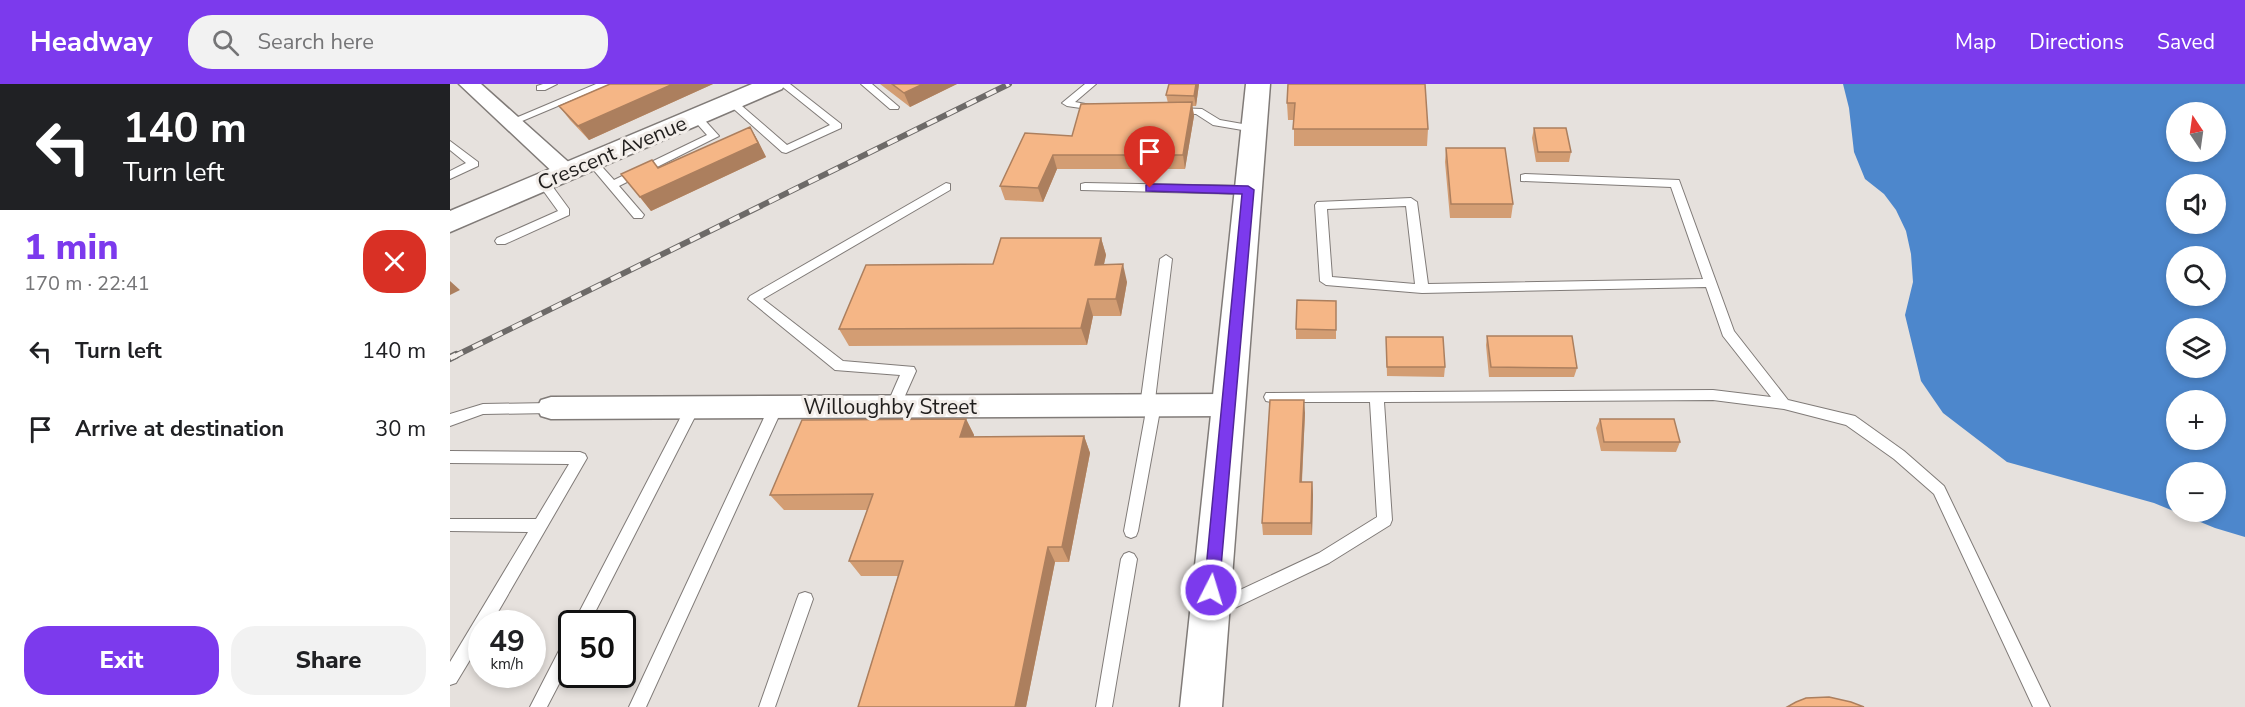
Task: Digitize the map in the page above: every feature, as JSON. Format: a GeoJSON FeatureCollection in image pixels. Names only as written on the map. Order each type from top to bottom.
{"type":"FeatureCollection","features":[{"type":"Feature","properties":{"kind":"main road","name":"Crescent Avenue"},"geometry":{"type":"LineString","coordinates":[[450,222],[773,84]]}},
{"type":"Feature","properties":{"kind":"main road"},"geometry":{"type":"LineString","coordinates":[[1201,707],[1258,84]]}},
{"type":"Feature","properties":{"kind":"street"},"geometry":{"type":"LineString","coordinates":[[469,84],[511,122],[554,177]]}},
{"type":"Feature","properties":{"kind":"street","name":"Willoughby Street"},"geometry":{"type":"LineString","coordinates":[[551,408],[1228,405]]}},
{"type":"Feature","properties":{"kind":"lane"},"geometry":{"type":"LineString","coordinates":[[541,88],[552,84]]}},
{"type":"Feature","properties":{"kind":"lane"},"geometry":{"type":"LineString","coordinates":[[511,122],[606,84]]}},
{"type":"Feature","properties":{"kind":"lane"},"geometry":{"type":"LineString","coordinates":[[731,102],[786,150],[837,126],[784,84]]}},
{"type":"Feature","properties":{"kind":"lane"},"geometry":{"type":"LineString","coordinates":[[866,84],[894,107]]}},
{"type":"Feature","properties":{"kind":"lane"},"geometry":{"type":"LineString","coordinates":[[1091,84],[1067,103],[1105,109]]}},
{"type":"Feature","properties":{"kind":"lane"},"geometry":{"type":"LineString","coordinates":[[1163,110],[1198,111],[1217,123],[1254,129]]}},
{"type":"Feature","properties":{"kind":"lane"},"geometry":{"type":"LineString","coordinates":[[612,185],[714,136],[696,117]]}},
{"type":"Feature","properties":{"kind":"lane"},"geometry":{"type":"LineString","coordinates":[[450,144],[474,164],[450,175]]}},
{"type":"Feature","properties":{"kind":"lane"},"geometry":{"type":"LineString","coordinates":[[591,161],[638,215]]}},
{"type":"Feature","properties":{"kind":"lane"},"geometry":{"type":"LineString","coordinates":[[501,241],[565,212],[554,177]]}},
{"type":"Feature","properties":{"kind":"lane"},"geometry":{"type":"LineString","coordinates":[[1525,178],[1675,183],[1728,333],[1784,404]]}},
{"type":"Feature","properties":{"kind":"lane"},"geometry":{"type":"LineString","coordinates":[[893,407],[909,372],[840,366],[753,299],[946,186]]}},
{"type":"Feature","properties":{"kind":"lane"},"geometry":{"type":"LineString","coordinates":[[1085,187],[1248,190]]}},
{"type":"Feature","properties":{"kind":"lane"},"geometry":{"type":"LineString","coordinates":[[1422,289],[1411,202],[1321,205],[1326,281],[1422,289],[1710,283]]}},
{"type":"Feature","properties":{"kind":"lane"},"geometry":{"type":"LineString","coordinates":[[1131,531],[1150,406],[1167,259]]}},
{"type":"Feature","properties":{"kind":"lane"},"geometry":{"type":"LineString","coordinates":[[1271,397],[1713,395],[1784,404],[1850,420],[1899,455],[1939,490],[2042,707]]}},
{"type":"Feature","properties":{"kind":"lane"},"geometry":{"type":"LineString","coordinates":[[1209,613],[1324,558],[1385,520],[1377,398]]}},
{"type":"Feature","properties":{"kind":"lane"},"geometry":{"type":"LineString","coordinates":[[588,610],[693,407]]}},
{"type":"Feature","properties":{"kind":"lane"},"geometry":{"type":"LineString","coordinates":[[637,707],[777,407]]}},
{"type":"Feature","properties":{"kind":"lane"},"geometry":{"type":"LineString","coordinates":[[450,420],[483,409],[551,408]]}},
{"type":"Feature","properties":{"kind":"lane"},"geometry":{"type":"LineString","coordinates":[[450,458],[580,458],[490,610]]}},
{"type":"Feature","properties":{"kind":"lane"},"geometry":{"type":"LineString","coordinates":[[450,525],[539,526]]}},
{"type":"Feature","properties":{"kind":"lane"},"geometry":{"type":"LineString","coordinates":[[1104,707],[1129,559]]}},
{"type":"Feature","properties":{"kind":"lane"},"geometry":{"type":"LineString","coordinates":[[767,707],[805,599]]}},
{"type":"Feature","properties":{"kind":"lane"},"geometry":{"type":"LineString","coordinates":[[450,677],[468,647]]}},
{"type":"Feature","properties":{"kind":"lane"},"geometry":{"type":"LineString","coordinates":[[538,707],[558,669]]}},
{"type":"Feature","properties":{"kind":"water"},"geometry":{"type":"Polygon","coordinates":[[[1843,84],[2245,84],[2245,537],[2200,522],[2226,522],[2226,462],[2166,462],[2166,508],[2007,462],[1943,413],[1921,381],[1905,315],[1913,282],[1911,254],[1906,231],[1896,210],[1884,194],[1865,179],[1854,152],[1849,108],[1843,84]]]}},
{"type":"Feature","properties":{"kind":"building"},"geometry":{"type":"Polygon","coordinates":[[[610,84],[673,84],[578,126],[559,106],[610,84]]]}},
{"type":"Feature","properties":{"kind":"building"},"geometry":{"type":"Polygon","coordinates":[[[892,84],[923,84],[904,93],[892,84]]]}},
{"type":"Feature","properties":{"kind":"building"},"geometry":{"type":"Polygon","coordinates":[[[1169,84],[1196,84],[1194,96],[1166,95],[1169,84]]]}},
{"type":"Feature","properties":{"kind":"building"},"geometry":{"type":"Polygon","coordinates":[[[1288,84],[1425,84],[1428,129],[1293,129],[1295,103],[1287,103],[1288,84]]]}},
{"type":"Feature","properties":{"kind":"building"},"geometry":{"type":"Polygon","coordinates":[[[1192,102],[1183,155],[1053,155],[1038,188],[1000,186],[1025,133],[1072,136],[1081,104],[1192,102]]]}},
{"type":"Feature","properties":{"kind":"building"},"geometry":{"type":"Polygon","coordinates":[[[750,127],[758,143],[640,197],[621,174],[652,160],[658,168],[750,127]]]}},
{"type":"Feature","properties":{"kind":"building"},"geometry":{"type":"Polygon","coordinates":[[[1534,128],[1566,128],[1571,152],[1538,152],[1534,128]]]}},
{"type":"Feature","properties":{"kind":"building"},"geometry":{"type":"Polygon","coordinates":[[[1446,148],[1505,148],[1513,204],[1451,204],[1446,148]]]}},
{"type":"Feature","properties":{"kind":"building"},"geometry":{"type":"Polygon","coordinates":[[[1001,238],[1101,238],[1095,265],[1123,264],[1116,299],[1088,299],[1081,328],[839,329],[866,265],[993,264],[1001,238]]]}},
{"type":"Feature","properties":{"kind":"building"},"geometry":{"type":"Polygon","coordinates":[[[1297,300],[1336,301],[1336,330],[1296,329],[1297,300]]]}},
{"type":"Feature","properties":{"kind":"building"},"geometry":{"type":"Polygon","coordinates":[[[1487,336],[1572,336],[1577,368],[1491,367],[1487,336]]]}},
{"type":"Feature","properties":{"kind":"building"},"geometry":{"type":"Polygon","coordinates":[[[1386,337],[1443,337],[1445,367],[1387,367],[1386,337]]]}},
{"type":"Feature","properties":{"kind":"building"},"geometry":{"type":"Polygon","coordinates":[[[1270,400],[1304,400],[1300,482],[1312,482],[1311,523],[1262,523],[1270,400]]]}},
{"type":"Feature","properties":{"kind":"building"},"geometry":{"type":"Polygon","coordinates":[[[966,419],[960,437],[1084,436],[1062,547],[1048,547],[1015,707],[858,707],[903,561],[849,561],[873,494],[770,495],[802,420],[966,419]]]}},
{"type":"Feature","properties":{"kind":"building"},"geometry":{"type":"Polygon","coordinates":[[[1600,419],[1674,419],[1680,442],[1604,442],[1600,419]]]}},
{"type":"Feature","properties":{"kind":"building"},"geometry":{"type":"Polygon","coordinates":[[[1829,697],[1864,707],[1787,707],[1806,698],[1829,697]]]}},
{"type":"Feature","properties":{"kind":"railway"},"geometry":{"type":"LineString","coordinates":[[453,357],[1009,84]]}},
{"type":"Feature","properties":{"kind":"railway"},"geometry":{"type":"LineString","coordinates":[[450,358],[456,355]]}},
{"type":"Feature","properties":{"kind":"route"},"geometry":{"type":"LineString","coordinates":[[1150,188],[1248,190],[1211,590]]}}]}
